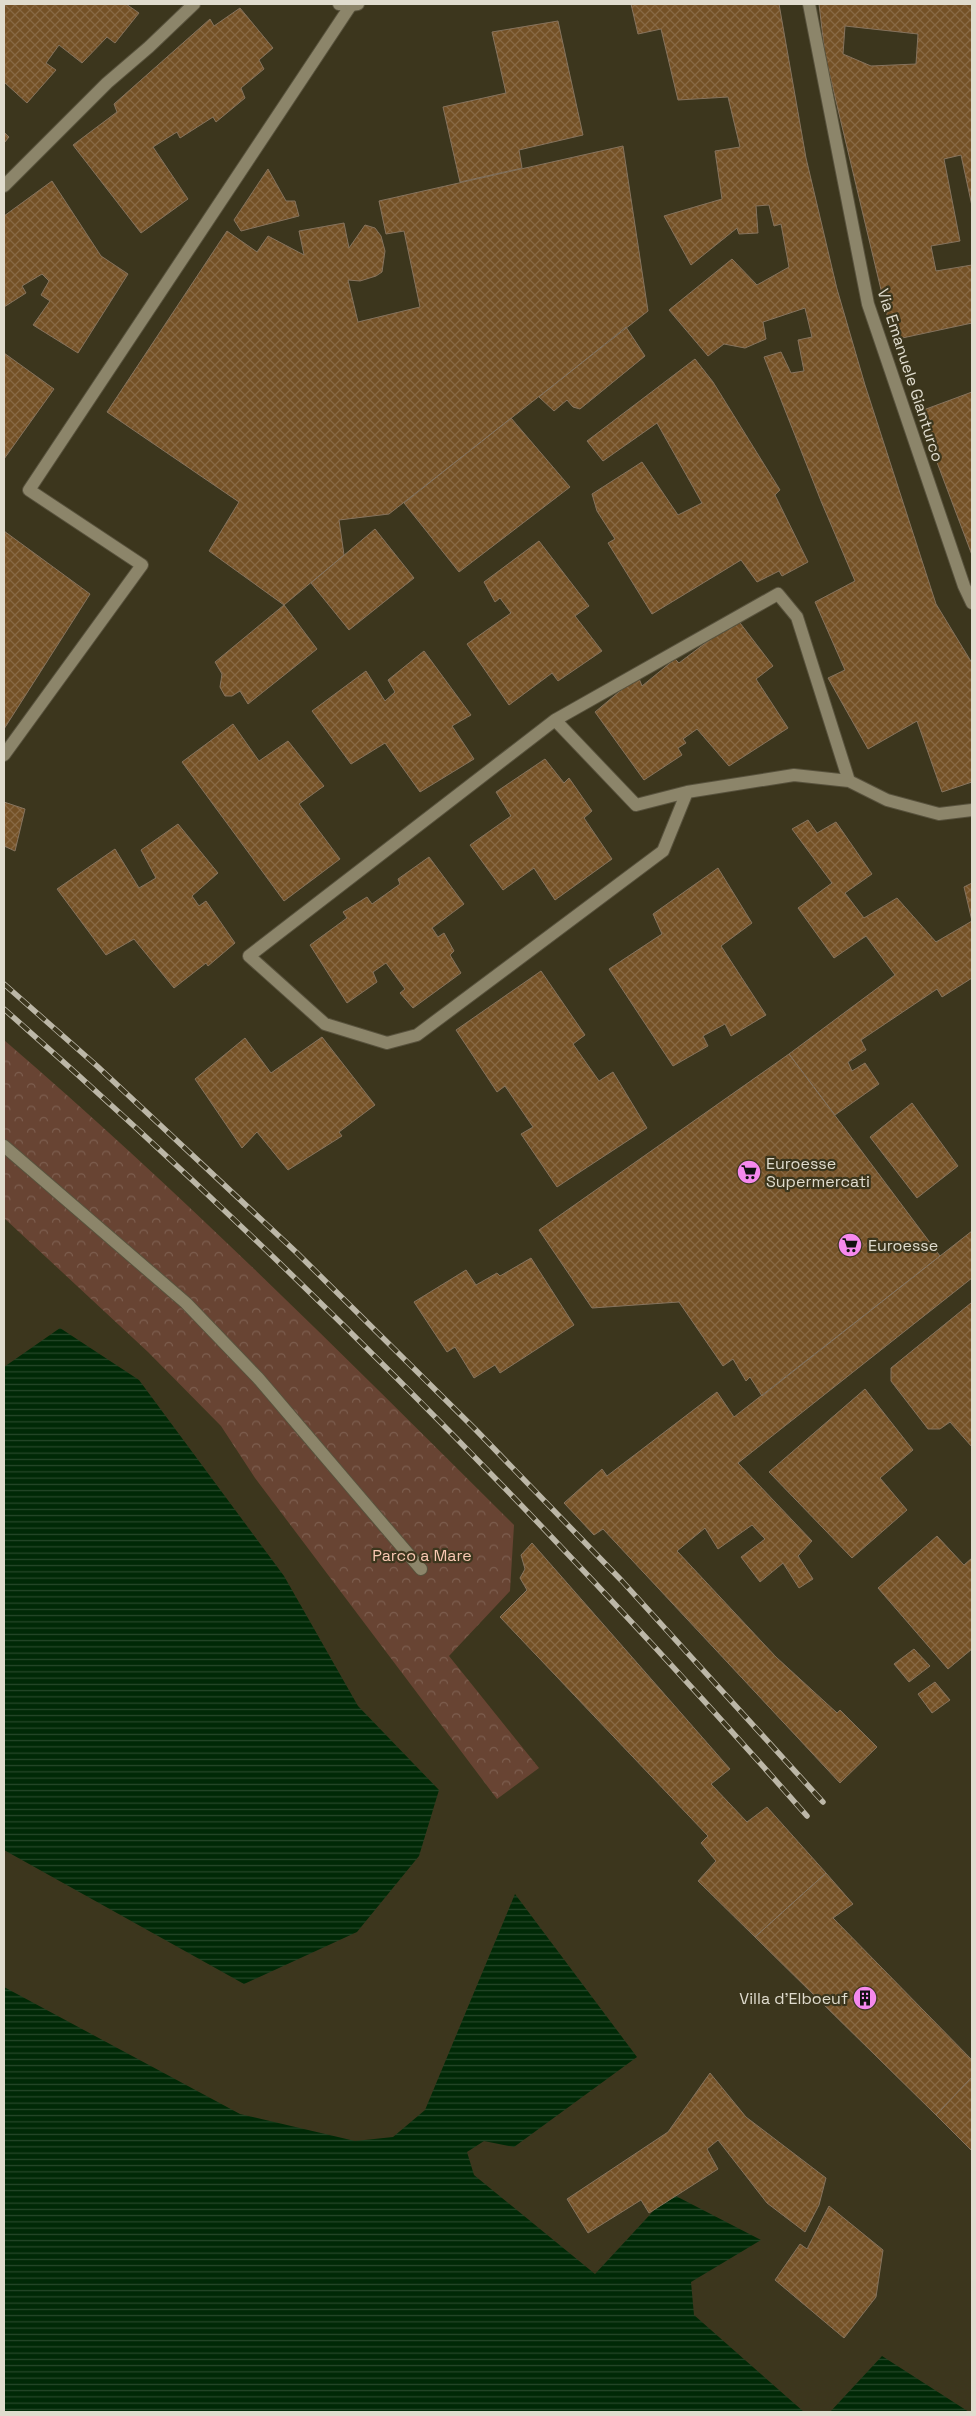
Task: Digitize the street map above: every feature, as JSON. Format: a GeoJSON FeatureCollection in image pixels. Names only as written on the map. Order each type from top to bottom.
{"type":"FeatureCollection","features":[{"type":"Feature","properties":{"kind":"street"},"geometry":{"type":"LineString","coordinates":[[4,186],[107,83],[150,48],[194,4]]}},
{"type":"Feature","properties":{"kind":"street"},"geometry":{"type":"LineString","coordinates":[[4,755],[142,565],[29,490],[349,4]]}},
{"type":"Feature","properties":{"kind":"street","name":"Via Emanuele Gianturco"},"geometry":{"type":"LineString","coordinates":[[809,4],[868,304],[964,586],[972,603]]}},
{"type":"Feature","properties":{"kind":"street"},"geometry":{"type":"LineString","coordinates":[[687,792],[663,851],[417,1035],[387,1043],[326,1024],[249,956],[556,720],[778,594],[797,617],[849,781]]}},
{"type":"Feature","properties":{"kind":"street"},"geometry":{"type":"LineString","coordinates":[[556,720],[636,804],[687,792],[794,775],[849,781],[888,800],[939,814],[972,810]]}},
{"type":"Feature","properties":{"kind":"street"},"geometry":{"type":"LineString","coordinates":[[4,1146],[186,1303],[258,1378],[421,1569]]}},
{"type":"Feature","properties":{"kind":"green space","name":"Parco a Mare"},"geometry":{"type":"Polygon","coordinates":[[[4,1040],[200,1217],[327,1339],[514,1525],[510,1591],[449,1656],[539,1768],[497,1799],[255,1478],[221,1426],[148,1352],[4,1218],[4,1040]]]}},
{"type":"Feature","properties":{"kind":"shaded area"},"geometry":{"type":"Polygon","coordinates":[[[60,1328],[139,1380],[284,1576],[358,1706],[439,1790],[419,1856],[357,1932],[244,1984],[4,1850],[4,1367],[60,1328]]]}},
{"type":"Feature","properties":{"kind":"shaded area"},"geometry":{"type":"Polygon","coordinates":[[[515,1894],[637,2057],[514,2147],[484,2141],[467,2152],[474,2175],[595,2274],[670,2193],[761,2240],[691,2282],[694,2315],[804,2412],[4,2412],[4,1987],[240,2114],[355,2141],[393,2137],[425,2110],[515,1894]]]}},
{"type":"Feature","properties":{"kind":"shaded area"},"geometry":{"type":"Polygon","coordinates":[[[882,2356],[969,2412],[830,2412],[882,2356]]]}},
{"type":"Feature","properties":{"kind":"building"},"geometry":{"type":"Polygon","coordinates":[[[4,4],[126,4],[139,13],[115,43],[107,37],[82,63],[59,45],[46,63],[56,70],[27,103],[4,82],[4,4]]]}},
{"type":"Feature","properties":{"kind":"building"},"geometry":{"type":"Polygon","coordinates":[[[631,4],[779,4],[806,158],[837,289],[865,385],[936,604],[972,663],[972,782],[942,792],[917,721],[868,749],[828,678],[845,670],[815,602],[855,581],[764,357],[781,352],[791,373],[804,371],[798,340],[812,337],[805,308],[763,322],[766,339],[745,348],[724,344],[708,356],[669,310],[732,259],[757,285],[789,267],[781,224],[774,226],[769,205],[756,206],[758,233],[739,234],[737,228],[691,265],[664,216],[722,199],[715,151],[740,147],[728,97],[678,100],[661,29],[638,34],[631,4]]]}},
{"type":"Feature","properties":{"kind":"building"},"geometry":{"type":"Polygon","coordinates":[[[819,4],[972,4],[972,206],[961,155],[944,159],[960,241],[931,246],[936,271],[972,265],[972,323],[893,340],[825,55],[819,4]],[[845,26],[843,54],[871,66],[916,64],[918,34],[845,26]]]}},
{"type":"Feature","properties":{"kind":"building"},"geometry":{"type":"Polygon","coordinates":[[[240,8],[273,48],[259,60],[264,69],[241,88],[245,98],[216,122],[213,117],[180,138],[177,132],[153,147],[188,199],[141,233],[73,145],[117,112],[114,104],[210,19],[214,26],[240,8]]]}},
{"type":"Feature","properties":{"kind":"building"},"geometry":{"type":"Polygon","coordinates":[[[558,21],[583,135],[519,150],[522,168],[460,182],[443,107],[506,93],[492,32],[558,21]]]}},
{"type":"Feature","properties":{"kind":"building"},"geometry":{"type":"Polygon","coordinates":[[[4,132],[9,137],[4,143],[4,132]]]}},
{"type":"Feature","properties":{"kind":"building"},"geometry":{"type":"Polygon","coordinates":[[[623,146],[648,311],[389,514],[339,520],[344,555],[284,605],[209,551],[239,502],[107,412],[227,231],[257,252],[268,236],[304,255],[299,231],[344,223],[349,248],[365,225],[375,228],[381,236],[385,251],[382,272],[360,281],[348,280],[358,322],[420,307],[404,231],[386,234],[379,201],[623,146]]]}},
{"type":"Feature","properties":{"kind":"building"},"geometry":{"type":"Polygon","coordinates":[[[268,169],[286,201],[295,201],[299,216],[241,231],[234,220],[268,169]]]}},
{"type":"Feature","properties":{"kind":"building"},"geometry":{"type":"Polygon","coordinates":[[[52,181],[101,256],[128,274],[78,353],[33,325],[50,301],[41,295],[49,281],[42,274],[22,286],[26,293],[4,307],[4,216],[52,181]]]}},
{"type":"Feature","properties":{"kind":"building"},"geometry":{"type":"Polygon","coordinates":[[[626,327],[645,356],[580,409],[573,407],[567,400],[554,411],[539,397],[626,327]]]}},
{"type":"Feature","properties":{"kind":"building"},"geometry":{"type":"Polygon","coordinates":[[[4,353],[54,389],[4,459],[4,353]]]}},
{"type":"Feature","properties":{"kind":"building"},"geometry":{"type":"Polygon","coordinates":[[[695,359],[713,382],[780,490],[775,495],[808,562],[782,576],[779,571],[757,582],[741,560],[652,614],[608,543],[615,539],[597,511],[592,494],[642,462],[678,515],[702,503],[657,423],[603,461],[587,441],[695,359]]]}},
{"type":"Feature","properties":{"kind":"building"},"geometry":{"type":"Polygon","coordinates":[[[972,392],[972,555],[918,412],[972,392]]]}},
{"type":"Feature","properties":{"kind":"building"},"geometry":{"type":"Polygon","coordinates":[[[511,418],[570,487],[459,572],[404,503],[511,418]]]}},
{"type":"Feature","properties":{"kind":"building"},"geometry":{"type":"Polygon","coordinates":[[[375,529],[414,578],[349,630],[311,583],[375,529]]]}},
{"type":"Feature","properties":{"kind":"building"},"geometry":{"type":"Polygon","coordinates":[[[4,531],[90,594],[4,729],[4,531]]]}},
{"type":"Feature","properties":{"kind":"building"},"geometry":{"type":"Polygon","coordinates":[[[539,541],[589,606],[575,616],[602,651],[558,681],[552,673],[509,705],[467,644],[511,613],[500,598],[495,602],[484,582],[539,541]]]}},
{"type":"Feature","properties":{"kind":"building"},"geometry":{"type":"Polygon","coordinates":[[[284,605],[317,649],[248,704],[240,691],[232,696],[225,696],[220,687],[222,674],[215,662],[284,605]]]}},
{"type":"Feature","properties":{"kind":"building"},"geometry":{"type":"Polygon","coordinates":[[[737,619],[773,666],[756,679],[788,728],[729,766],[697,729],[683,739],[686,743],[678,748],[682,755],[644,780],[595,712],[638,676],[642,686],[675,659],[679,663],[737,619]]]}},
{"type":"Feature","properties":{"kind":"building"},"geometry":{"type":"Polygon","coordinates":[[[424,651],[471,715],[452,726],[474,759],[420,792],[385,743],[351,764],[312,711],[366,671],[385,701],[395,692],[388,680],[424,651]]]}},
{"type":"Feature","properties":{"kind":"building"},"geometry":{"type":"Polygon","coordinates":[[[233,724],[259,761],[288,741],[324,786],[299,804],[340,859],[284,901],[182,762],[233,724]]]}},
{"type":"Feature","properties":{"kind":"building"},"geometry":{"type":"Polygon","coordinates":[[[545,759],[564,783],[569,778],[592,811],[584,818],[612,859],[555,900],[534,868],[503,890],[470,845],[511,816],[496,792],[545,759]]]}},
{"type":"Feature","properties":{"kind":"building"},"geometry":{"type":"Polygon","coordinates":[[[4,802],[25,809],[15,851],[4,846],[4,802]]]}},
{"type":"Feature","properties":{"kind":"building"},"geometry":{"type":"Polygon","coordinates":[[[808,820],[817,833],[836,822],[872,874],[845,893],[864,918],[897,898],[936,942],[972,921],[972,978],[942,997],[937,989],[861,1040],[866,1050],[848,1062],[852,1071],[865,1063],[879,1084],[835,1115],[789,1054],[895,975],[866,936],[834,958],[798,908],[832,883],[792,829],[808,820]]]}},
{"type":"Feature","properties":{"kind":"building"},"geometry":{"type":"Polygon","coordinates":[[[178,824],[218,873],[192,896],[199,906],[206,901],[235,943],[208,966],[206,963],[174,988],[134,939],[106,955],[57,889],[115,849],[139,888],[156,878],[141,850],[178,824]]]}},
{"type":"Feature","properties":{"kind":"building"},"geometry":{"type":"Polygon","coordinates":[[[429,857],[464,904],[432,928],[438,937],[444,933],[454,951],[450,955],[461,973],[413,1008],[400,993],[405,989],[386,963],[373,972],[377,982],[347,1003],[310,945],[347,918],[343,912],[367,897],[372,904],[400,884],[398,879],[429,857]]]}},
{"type":"Feature","properties":{"kind":"building"},"geometry":{"type":"Polygon","coordinates":[[[718,868],[752,923],[721,946],[766,1015],[731,1036],[725,1024],[703,1036],[708,1046],[673,1066],[609,969],[662,934],[653,914],[718,868]]]}},
{"type":"Feature","properties":{"kind":"building"},"geometry":{"type":"Polygon","coordinates":[[[972,883],[972,921],[964,887],[972,883]]]}},
{"type":"Feature","properties":{"kind":"building"},"geometry":{"type":"Polygon","coordinates":[[[541,971],[585,1035],[573,1044],[599,1081],[613,1072],[647,1128],[557,1187],[521,1134],[533,1127],[505,1086],[497,1092],[456,1030],[541,971]]]}},
{"type":"Feature","properties":{"kind":"building"},"geometry":{"type":"Polygon","coordinates":[[[322,1037],[375,1105],[339,1132],[342,1136],[288,1170],[257,1132],[242,1148],[195,1079],[245,1038],[271,1073],[322,1037]]]}},
{"type":"Feature","properties":{"kind":"building","name":"Euroesse Supermercati"},"geometry":{"type":"Polygon","coordinates":[[[789,1054],[940,1256],[762,1396],[750,1377],[746,1381],[733,1359],[723,1366],[679,1302],[592,1308],[539,1230],[789,1054]]]}},
{"type":"Feature","properties":{"kind":"building"},"geometry":{"type":"Polygon","coordinates":[[[912,1103],[958,1166],[917,1198],[870,1137],[912,1103]]]}},
{"type":"Feature","properties":{"kind":"building"},"geometry":{"type":"Polygon","coordinates":[[[972,1231],[972,1278],[738,1463],[812,1541],[798,1556],[813,1579],[799,1588],[783,1563],[760,1582],[741,1557],[765,1539],[752,1525],[718,1549],[705,1528],[677,1551],[776,1657],[837,1713],[840,1710],[877,1747],[840,1783],[603,1529],[594,1535],[564,1503],[602,1469],[607,1476],[717,1392],[734,1417],[972,1231]]]}},
{"type":"Feature","properties":{"kind":"building"},"geometry":{"type":"Polygon","coordinates":[[[531,1258],[574,1325],[500,1373],[495,1365],[474,1378],[455,1347],[447,1352],[414,1302],[466,1270],[476,1285],[497,1273],[500,1276],[531,1258]]]}},
{"type":"Feature","properties":{"kind":"building"},"geometry":{"type":"Polygon","coordinates":[[[971,1303],[972,1447],[950,1422],[940,1429],[928,1429],[891,1381],[891,1368],[971,1303]]]}},
{"type":"Feature","properties":{"kind":"building"},"geometry":{"type":"Polygon","coordinates":[[[865,1389],[913,1450],[880,1478],[907,1510],[852,1558],[769,1472],[865,1389]]]}},
{"type":"Feature","properties":{"kind":"building"},"geometry":{"type":"Polygon","coordinates":[[[937,1536],[964,1565],[972,1558],[972,1649],[948,1669],[878,1588],[937,1536]]]}},
{"type":"Feature","properties":{"kind":"building"},"geometry":{"type":"Polygon","coordinates":[[[532,1543],[730,1769],[711,1784],[747,1822],[767,1807],[826,1873],[755,1937],[698,1881],[716,1861],[701,1843],[708,1836],[500,1617],[527,1590],[520,1578],[525,1569],[521,1555],[532,1543]]]}},
{"type":"Feature","properties":{"kind":"building"},"geometry":{"type":"Polygon","coordinates":[[[914,1649],[930,1666],[909,1682],[894,1664],[914,1649]]]}},
{"type":"Feature","properties":{"kind":"building"},"geometry":{"type":"Polygon","coordinates":[[[935,1682],[950,1700],[932,1713],[918,1694],[935,1682]]]}},
{"type":"Feature","properties":{"kind":"building","name":"Villa d'Elboeuf"},"geometry":{"type":"Polygon","coordinates":[[[826,1873],[853,1904],[833,1918],[972,2060],[972,2077],[936,2115],[755,1937],[826,1873]]]}},
{"type":"Feature","properties":{"kind":"building"},"geometry":{"type":"Polygon","coordinates":[[[710,2073],[746,2117],[826,2178],[819,2205],[805,2232],[767,2203],[718,2140],[707,2149],[718,2169],[649,2213],[641,2200],[588,2233],[567,2199],[668,2132],[710,2073]]]}},
{"type":"Feature","properties":{"kind":"building"},"geometry":{"type":"Polygon","coordinates":[[[972,2077],[972,2151],[936,2115],[972,2077]]]}},
{"type":"Feature","properties":{"kind":"building"},"geometry":{"type":"Polygon","coordinates":[[[829,2206],[883,2250],[876,2297],[844,2338],[775,2280],[800,2244],[807,2249],[829,2206]]]}},
{"type":"Feature","properties":{"kind":"railway"},"geometry":{"type":"LineString","coordinates":[[4,984],[97,1066],[296,1252],[475,1429],[622,1581],[823,1802]]}},
{"type":"Feature","properties":{"kind":"railway"},"geometry":{"type":"LineString","coordinates":[[4,1009],[214,1201],[317,1299],[418,1400],[616,1605],[807,1816]]}},
{"type":"Feature","properties":{"kind":"place","name":"Euroesse Supermercati"},"geometry":{"type":"Point","coordinates":[749,1172]}},
{"type":"Feature","properties":{"kind":"place","name":"Euroesse"},"geometry":{"type":"Point","coordinates":[850,1245]}},
{"type":"Feature","properties":{"kind":"place","name":"Villa d'Elboeuf"},"geometry":{"type":"Point","coordinates":[865,1998]}}]}
